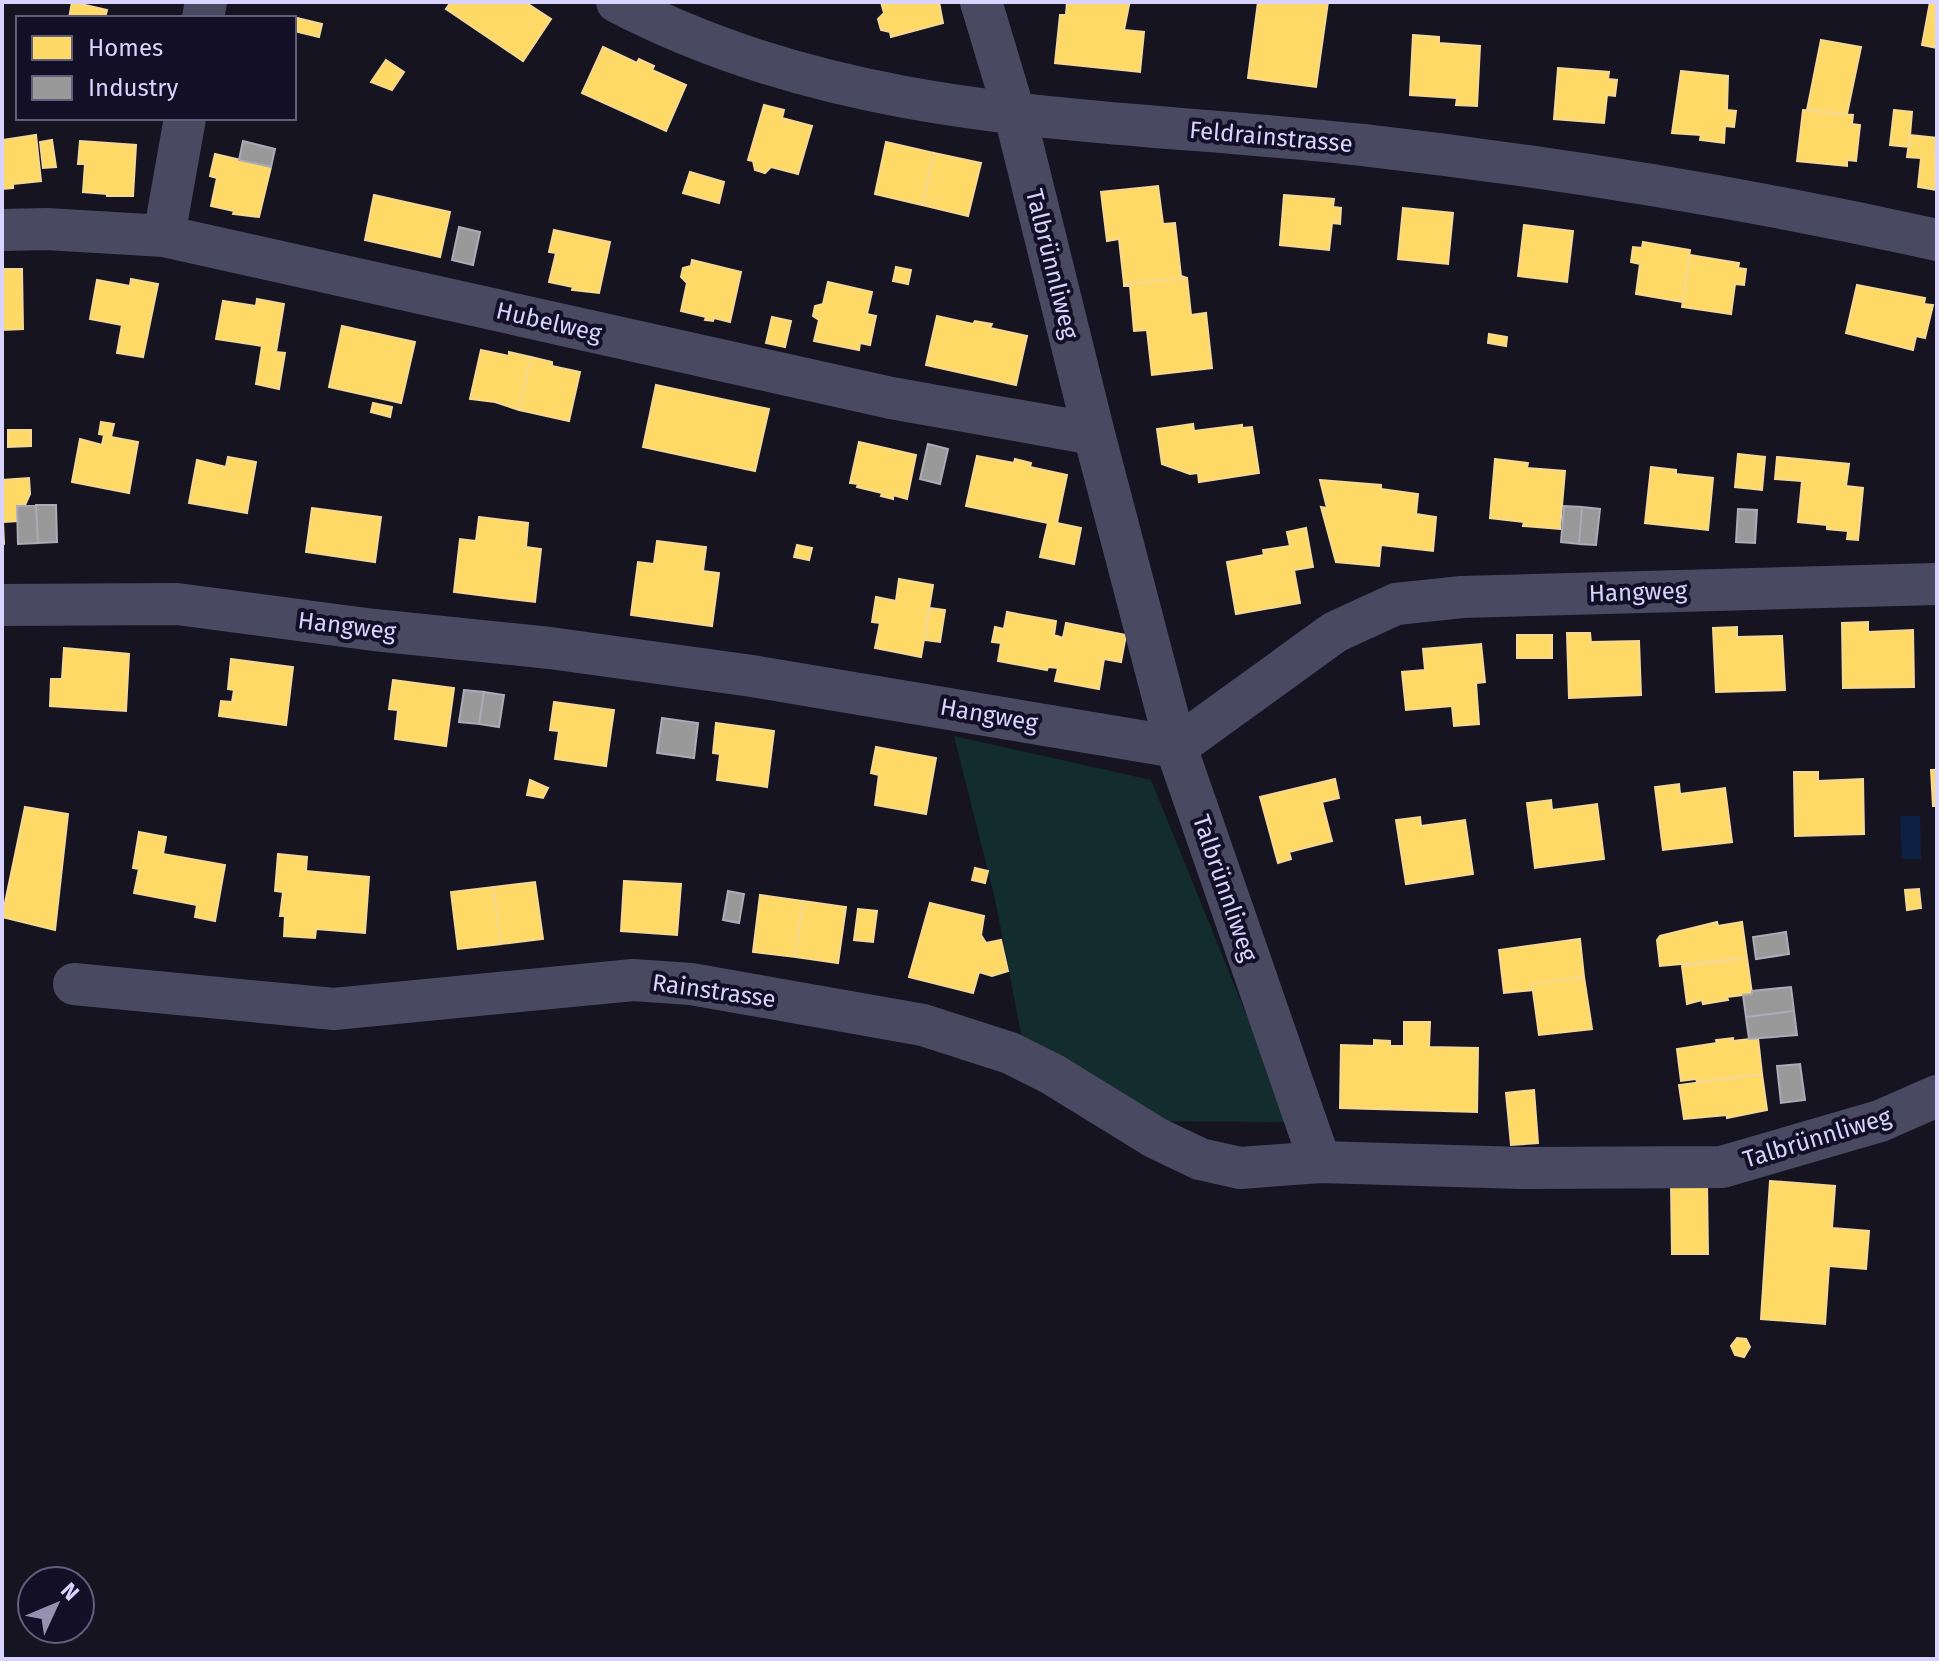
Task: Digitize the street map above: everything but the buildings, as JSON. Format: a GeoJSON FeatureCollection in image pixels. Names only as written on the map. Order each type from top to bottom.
{"type":"FeatureCollection","features":[{"type":"Feature","properties":{"kind":"street","name":"Feldrainstrasse"},"geometry":{"type":"LineString","coordinates":[[617,2],[719,49],[817,79],[923,102],[1015,115],[1362,145],[1583,175],[1807,211],[1937,240]]}},
{"type":"Feature","properties":{"kind":"street","name":"Talbrünnliweg"},"geometry":{"type":"LineString","coordinates":[[981,2],[1015,115],[1176,747],[1320,1162],[1522,1168],[1722,1167],[1880,1121],[1937,1096]]}},
{"type":"Feature","properties":{"kind":"street"},"geometry":{"type":"LineString","coordinates":[[164,236],[185,120]]}},
{"type":"Feature","properties":{"kind":"street","name":"Hubelweg"},"geometry":{"type":"LineString","coordinates":[[2,230],[46,229],[164,236],[891,398],[1094,434]]}},
{"type":"Feature","properties":{"kind":"street","name":"Hangweg"},"geometry":{"type":"LineString","coordinates":[[2,605],[177,604],[374,630],[550,648],[768,678],[1176,747],[1335,632],[1396,604],[1462,597],[1937,584]]}},
{"type":"Feature","properties":{"kind":"street","name":"Rainstrasse"},"geometry":{"type":"LineString","coordinates":[[74,984],[334,1009],[633,980],[691,984],[923,1025],[1010,1053],[1052,1074],[1156,1138],[1200,1159],[1240,1168],[1320,1162]]}},
{"type":"Feature","properties":{"kind":"green space"},"geometry":{"type":"Polygon","coordinates":[[[954,736],[1151,780],[1290,1122],[1139,1121],[1024,1049],[995,899],[954,736]]]}},
{"type":"Feature","properties":{"kind":"water"},"geometry":{"type":"Polygon","coordinates":[[[1900,816],[1920,816],[1921,859],[1902,859],[1900,816]]]}}]}
